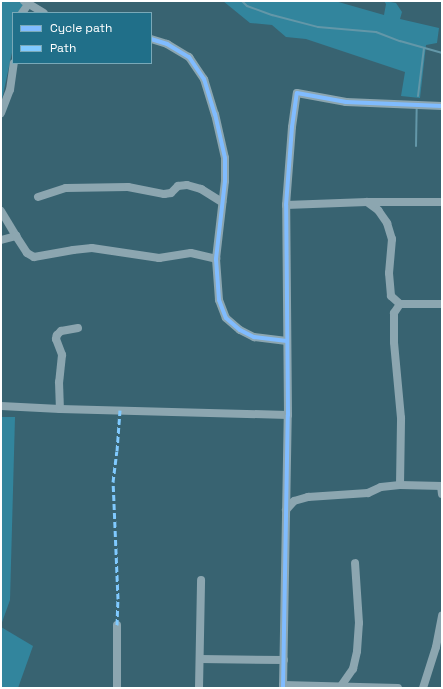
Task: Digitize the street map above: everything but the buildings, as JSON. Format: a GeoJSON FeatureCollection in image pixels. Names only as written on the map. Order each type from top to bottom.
{"type":"FeatureCollection","features":[{"type":"Feature","properties":{"kind":"street"},"geometry":{"type":"LineString","coordinates":[[22,12],[26,2],[42,12]]}},
{"type":"Feature","properties":{"kind":"street"},"geometry":{"type":"LineString","coordinates":[[152,39],[167,44],[189,57],[204,79],[226,158],[225,181],[216,258],[219,300],[226,318],[240,330],[254,337],[287,341]]}},
{"type":"Feature","properties":{"kind":"street"},"geometry":{"type":"LineString","coordinates":[[1,113],[10,90],[14,64]]}},
{"type":"Feature","properties":{"kind":"street"},"geometry":{"type":"LineString","coordinates":[[398,688],[341,686],[283,687],[283,612],[288,415],[286,205],[292,127],[297,93],[346,102],[442,106]]}},
{"type":"Feature","properties":{"kind":"street"},"geometry":{"type":"LineString","coordinates":[[38,197],[66,188],[128,187],[164,194],[171,193],[178,186],[187,185],[201,189],[222,202]]}},
{"type":"Feature","properties":{"kind":"street"},"geometry":{"type":"LineString","coordinates":[[286,205],[367,202],[442,202]]}},
{"type":"Feature","properties":{"kind":"street"},"geometry":{"type":"LineString","coordinates":[[367,202],[378,210],[387,223],[392,239],[389,273],[391,296],[400,304],[442,304]]}},
{"type":"Feature","properties":{"kind":"street"},"geometry":{"type":"LineString","coordinates":[[1,211],[27,253],[34,257],[92,248],[159,258],[191,253],[216,258]]}},
{"type":"Feature","properties":{"kind":"street"},"geometry":{"type":"LineString","coordinates":[[1,240],[16,236]]}},
{"type":"Feature","properties":{"kind":"street"},"geometry":{"type":"LineString","coordinates":[[400,304],[394,313],[394,342],[401,418],[400,486]]}},
{"type":"Feature","properties":{"kind":"street"},"geometry":{"type":"LineString","coordinates":[[60,409],[59,382],[62,355],[56,339],[60,331],[78,328]]}},
{"type":"Feature","properties":{"kind":"street"},"geometry":{"type":"LineString","coordinates":[[1,406],[288,415]]}},
{"type":"Feature","properties":{"kind":"street"},"geometry":{"type":"LineString","coordinates":[[286,510],[294,501],[308,497],[368,493],[381,487],[400,486],[442,489]]}},
{"type":"Feature","properties":{"kind":"street"},"geometry":{"type":"LineString","coordinates":[[341,686],[353,669],[357,650],[359,623],[354,563]]}},
{"type":"Feature","properties":{"kind":"street"},"geometry":{"type":"LineString","coordinates":[[199,688],[201,580]]}},
{"type":"Feature","properties":{"kind":"street"},"geometry":{"type":"LineString","coordinates":[[423,688],[436,647],[442,616]]}},
{"type":"Feature","properties":{"kind":"street"},"geometry":{"type":"LineString","coordinates":[[117,626],[117,688]]}},
{"type":"Feature","properties":{"kind":"street"},"geometry":{"type":"LineString","coordinates":[[200,659],[284,660]]}},
{"type":"Feature","properties":{"kind":"shaded area"},"geometry":{"type":"Polygon","coordinates":[[[1,1],[19,1],[24,4],[21,12],[12,12],[12,53],[1,104],[1,1]]]}},
{"type":"Feature","properties":{"kind":"shaded area"},"geometry":{"type":"Polygon","coordinates":[[[223,1],[335,1],[384,15],[386,4],[384,1],[396,3],[402,12],[400,19],[439,28],[437,43],[426,45],[420,98],[401,96],[405,72],[306,39],[286,37],[272,25],[250,23],[223,1]]]}},
{"type":"Feature","properties":{"kind":"shaded area"},"geometry":{"type":"Polygon","coordinates":[[[1,417],[15,417],[10,600],[1,625],[1,417]]]}},
{"type":"Feature","properties":{"kind":"shaded area"},"geometry":{"type":"Polygon","coordinates":[[[1,627],[33,646],[18,688],[1,688],[1,627]]]}},
{"type":"Feature","properties":{"kind":"waterway"},"geometry":{"type":"LineString","coordinates":[[242,1],[247,6],[272,15],[318,27],[376,32],[400,41],[442,53]]}},
{"type":"Feature","properties":{"kind":"waterway"},"geometry":{"type":"LineString","coordinates":[[418,96],[424,48]]}},
{"type":"Feature","properties":{"kind":"waterway"},"geometry":{"type":"LineString","coordinates":[[416,146],[417,107]]}},
{"type":"Feature","properties":{"kind":"marked path"},"geometry":{"type":"LineString","coordinates":[[117,625],[118,599],[113,482],[120,410]]}},
{"type":"Feature","properties":{"kind":"cycle path"},"geometry":{"type":"LineString","coordinates":[[152,39],[167,44],[189,57],[204,79],[215,114],[225,158],[225,181],[216,259],[219,300],[226,318],[240,330],[254,337],[287,341]]}},
{"type":"Feature","properties":{"kind":"cycle path"},"geometry":{"type":"LineString","coordinates":[[283,688],[288,415],[286,205],[292,127],[297,93],[346,102],[442,106]]}}]}
